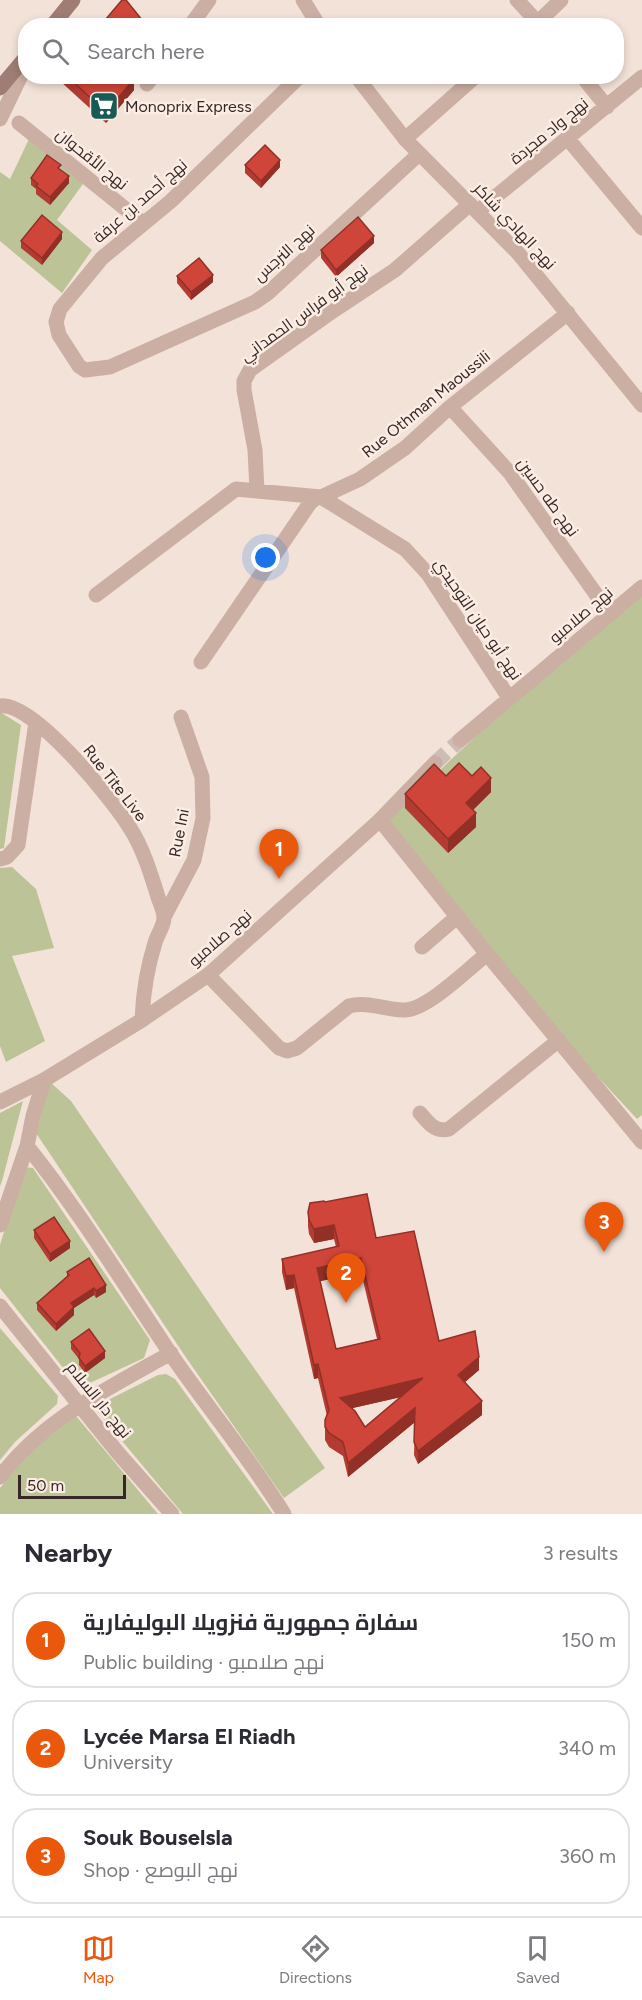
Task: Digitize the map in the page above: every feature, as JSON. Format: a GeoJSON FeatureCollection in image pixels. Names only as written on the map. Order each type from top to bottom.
{"type":"FeatureCollection","features":[{"type":"Feature","properties":{"kind":"main road"},"geometry":{"type":"LineString","coordinates":[[58,18],[73,0]]}},
{"type":"Feature","properties":{"kind":"main road"},"geometry":{"type":"LineString","coordinates":[[0,88],[18,67]]}},
{"type":"Feature","properties":{"kind":"street"},"geometry":{"type":"LineString","coordinates":[[196,18],[208,0]]}},
{"type":"Feature","properties":{"kind":"street"},"geometry":{"type":"LineString","coordinates":[[303,0],[314,18]]}},
{"type":"Feature","properties":{"kind":"street"},"geometry":{"type":"LineString","coordinates":[[517,0],[533,18]]}},
{"type":"Feature","properties":{"kind":"street"},"geometry":{"type":"LineString","coordinates":[[544,18],[561,0]]}},
{"type":"Feature","properties":{"kind":"street","name":"نهج واد مجردة"},"geometry":{"type":"LineString","coordinates":[[474,208],[568,139],[642,77]]}},
{"type":"Feature","properties":{"kind":"street"},"geometry":{"type":"LineString","coordinates":[[0,119],[18,82]]}},
{"type":"Feature","properties":{"kind":"street","name":"نهج أحمد بن عرفة"},"geometry":{"type":"LineString","coordinates":[[85,370],[79,366],[59,335],[56,322],[60,309],[102,258],[171,201],[292,84]]}},
{"type":"Feature","properties":{"kind":"street","name":"نهج الهادي شاكر"},"geometry":{"type":"LineString","coordinates":[[362,84],[405,139],[518,253],[642,405]]}},
{"type":"Feature","properties":{"kind":"street"},"geometry":{"type":"LineString","coordinates":[[405,139],[467,84]]}},
{"type":"Feature","properties":{"kind":"street"},"geometry":{"type":"LineString","coordinates":[[588,84],[607,107]]}},
{"type":"Feature","properties":{"kind":"street","name":"نهج الأقحوان"},"geometry":{"type":"LineString","coordinates":[[19,123],[143,223]]}},
{"type":"Feature","properties":{"kind":"street"},"geometry":{"type":"LineString","coordinates":[[568,139],[642,228]]}},
{"type":"Feature","properties":{"kind":"street","name":"نهج النرجس"},"geometry":{"type":"LineString","coordinates":[[85,370],[110,367],[245,307],[261,297],[419,154]]}},
{"type":"Feature","properties":{"kind":"street","name":"نهج أبو فراس الحمداني"},"geometry":{"type":"LineString","coordinates":[[257,490],[255,450],[244,390],[244,381],[250,370],[395,270],[474,208]]}},
{"type":"Feature","properties":{"kind":"street","name":"Rue Othman Maoussili"},"geometry":{"type":"LineString","coordinates":[[201,662],[306,508],[316,498],[360,480],[378,468],[568,313]]}},
{"type":"Feature","properties":{"kind":"street","name":"نهج طه حسين"},"geometry":{"type":"LineString","coordinates":[[450,407],[510,473],[610,614]]}},
{"type":"Feature","properties":{"kind":"street","name":"نهج أبو حيان التوحيدي"},"geometry":{"type":"LineString","coordinates":[[96,595],[232,492],[240,489],[321,497],[390,539],[414,558],[428,574],[509,698]]}},
{"type":"Feature","properties":{"kind":"street","name":"نهج صلامبو"},"geometry":{"type":"LineString","coordinates":[[460,740],[642,587]]}},
{"type":"Feature","properties":{"kind":"street","name":"Rue Tite Live"},"geometry":{"type":"LineString","coordinates":[[0,706],[8,705],[24,712],[71,754],[96,782],[130,827],[144,854],[164,917]]}},
{"type":"Feature","properties":{"kind":"street","name":"Rue Ini"},"geometry":{"type":"LineString","coordinates":[[164,917],[194,860],[203,818],[202,777],[181,717]]}},
{"type":"Feature","properties":{"kind":"street"},"geometry":{"type":"LineString","coordinates":[[0,859],[7,857],[18,845],[36,722]]}},
{"type":"Feature","properties":{"kind":"street","name":"نهج صلامبو"},"geometry":{"type":"LineString","coordinates":[[0,1102],[44,1080],[142,1020],[208,975],[381,820],[435,763]]}},
{"type":"Feature","properties":{"kind":"street"},"geometry":{"type":"LineString","coordinates":[[381,820],[487,954],[586,1073],[639,1132]]}},
{"type":"Feature","properties":{"kind":"street"},"geometry":{"type":"LineString","coordinates":[[422,947],[458,916]]}},
{"type":"Feature","properties":{"kind":"street"},"geometry":{"type":"LineString","coordinates":[[142,1020],[143,996],[154,944],[164,917]]}},
{"type":"Feature","properties":{"kind":"street"},"geometry":{"type":"LineString","coordinates":[[208,975],[279,1048],[287,1051],[297,1048],[349,1006],[358,1004],[404,1010],[425,1004],[487,954]]}},
{"type":"Feature","properties":{"kind":"street"},"geometry":{"type":"LineString","coordinates":[[420,1113],[435,1128],[449,1129],[559,1040]]}},
{"type":"Feature","properties":{"kind":"street"},"geometry":{"type":"LineString","coordinates":[[0,1225],[27,1146],[44,1080]]}},
{"type":"Feature","properties":{"kind":"street"},"geometry":{"type":"LineString","coordinates":[[27,1146],[77,1212],[171,1353],[267,1485],[284,1514]]}},
{"type":"Feature","properties":{"kind":"street","name":"نهج دار السلام"},"geometry":{"type":"LineString","coordinates":[[0,1306],[118,1453],[172,1514]]}},
{"type":"Feature","properties":{"kind":"street"},"geometry":{"type":"LineString","coordinates":[[0,1477],[22,1450],[54,1422],[171,1353]]}},
{"type":"Feature","properties":{"kind":"green space"},"geometry":{"type":"Polygon","coordinates":[[[30,137],[85,181],[57,220],[92,250],[62,293],[0,241],[0,172],[10,179],[30,137]]]}},
{"type":"Feature","properties":{"kind":"green space"},"geometry":{"type":"Polygon","coordinates":[[[642,595],[642,1115],[637,1119],[562,1038],[387,820],[511,703],[642,595]]]}},
{"type":"Feature","properties":{"kind":"green space"},"geometry":{"type":"Polygon","coordinates":[[[0,712],[21,725],[4,848],[0,849],[0,712]]]}},
{"type":"Feature","properties":{"kind":"green space"},"geometry":{"type":"Polygon","coordinates":[[[12,867],[36,889],[54,948],[12,956],[45,1041],[6,1062],[0,1046],[0,868],[12,867]]]}},
{"type":"Feature","properties":{"kind":"green space"},"geometry":{"type":"Polygon","coordinates":[[[50,1082],[71,1101],[232,1337],[325,1468],[284,1498],[185,1356],[36,1133],[50,1082]]]}},
{"type":"Feature","properties":{"kind":"green space"},"geometry":{"type":"Polygon","coordinates":[[[23,1101],[2,1181],[0,1186],[0,1113],[23,1101]]]}},
{"type":"Feature","properties":{"kind":"green space"},"geometry":{"type":"Polygon","coordinates":[[[23,1167],[33,1168],[150,1340],[144,1358],[79,1388],[0,1288],[0,1245],[23,1167]]]}},
{"type":"Feature","properties":{"kind":"green space"},"geometry":{"type":"Polygon","coordinates":[[[0,1328],[58,1396],[57,1404],[15,1442],[0,1460],[0,1328]]]}},
{"type":"Feature","properties":{"kind":"green space"},"geometry":{"type":"Polygon","coordinates":[[[166,1374],[175,1379],[273,1514],[183,1514],[98,1412],[108,1400],[158,1375],[166,1374]]]}},
{"type":"Feature","properties":{"kind":"green space"},"geometry":{"type":"Polygon","coordinates":[[[76,1416],[158,1514],[0,1514],[0,1488],[31,1450],[76,1416]]]}},
{"type":"Feature","properties":{"kind":"building"},"geometry":{"type":"Polygon","coordinates":[[[122,0],[126,0],[141,18],[107,18],[122,0]]]}},
{"type":"Feature","properties":{"kind":"building"},"geometry":{"type":"Polygon","coordinates":[[[76,84],[130,84],[106,112],[76,84]]]}},
{"type":"Feature","properties":{"kind":"building"},"geometry":{"type":"Polygon","coordinates":[[[265,145],[280,160],[261,181],[245,165],[265,145]]]}},
{"type":"Feature","properties":{"kind":"building"},"geometry":{"type":"Polygon","coordinates":[[[47,155],[61,165],[58,168],[69,176],[50,197],[36,186],[38,184],[31,178],[47,155]]]}},
{"type":"Feature","properties":{"kind":"building"},"geometry":{"type":"Polygon","coordinates":[[[42,215],[62,232],[42,258],[21,241],[42,215]]]}},
{"type":"Feature","properties":{"kind":"building"},"geometry":{"type":"Polygon","coordinates":[[[358,217],[374,236],[336,270],[321,250],[358,217]]]}},
{"type":"Feature","properties":{"kind":"building"},"geometry":{"type":"Polygon","coordinates":[[[199,258],[213,275],[191,292],[177,276],[199,258]]]}},
{"type":"Feature","properties":{"kind":"building"},"geometry":{"type":"Polygon","coordinates":[[[459,763],[472,776],[481,767],[491,778],[466,803],[476,813],[448,839],[405,794],[434,764],[446,776],[459,763]]]}},
{"type":"Feature","properties":{"kind":"building"},"geometry":{"type":"Polygon","coordinates":[[[367,1194],[376,1238],[414,1231],[439,1341],[475,1331],[479,1357],[458,1375],[482,1401],[418,1451],[414,1442],[415,1408],[348,1463],[343,1442],[329,1433],[325,1427],[329,1410],[318,1364],[314,1365],[294,1275],[286,1276],[282,1259],[339,1246],[334,1225],[314,1229],[309,1220],[310,1203],[367,1194]],[[361,1258],[317,1268],[336,1349],[380,1339],[361,1258]],[[423,1378],[340,1398],[355,1411],[365,1427],[423,1378]]]}},
{"type":"Feature","properties":{"kind":"building"},"geometry":{"type":"Polygon","coordinates":[[[54,1217],[70,1241],[50,1254],[34,1230],[54,1217]]]}},
{"type":"Feature","properties":{"kind":"building"},"geometry":{"type":"Polygon","coordinates":[[[89,1258],[106,1285],[96,1291],[94,1288],[71,1303],[74,1307],[56,1324],[37,1303],[69,1275],[67,1272],[89,1258]]]}},
{"type":"Feature","properties":{"kind":"building"},"geometry":{"type":"Polygon","coordinates":[[[89,1329],[105,1351],[85,1366],[79,1358],[80,1353],[71,1342],[89,1329]]]}},
{"type":"Feature","properties":{"kind":"tunnel"},"geometry":{"type":"LineString","coordinates":[[435,763],[460,740]]}},
{"type":"Feature","properties":{"kind":"place","name":"Monoprix Express"},"geometry":{"type":"Point","coordinates":[104,106]}},
{"type":"Feature","properties":{"kind":"place","name":"سفارة جمهورية فنزويلا البوليفارية"},"geometry":{"type":"Point","coordinates":[279,879]}},
{"type":"Feature","properties":{"kind":"place","name":"Souk Bouselsla"},"geometry":{"type":"Point","coordinates":[604,1252]}},
{"type":"Feature","properties":{"kind":"place","name":"Lycée Marsa El Riadh"},"geometry":{"type":"Point","coordinates":[346,1303]}}]}
